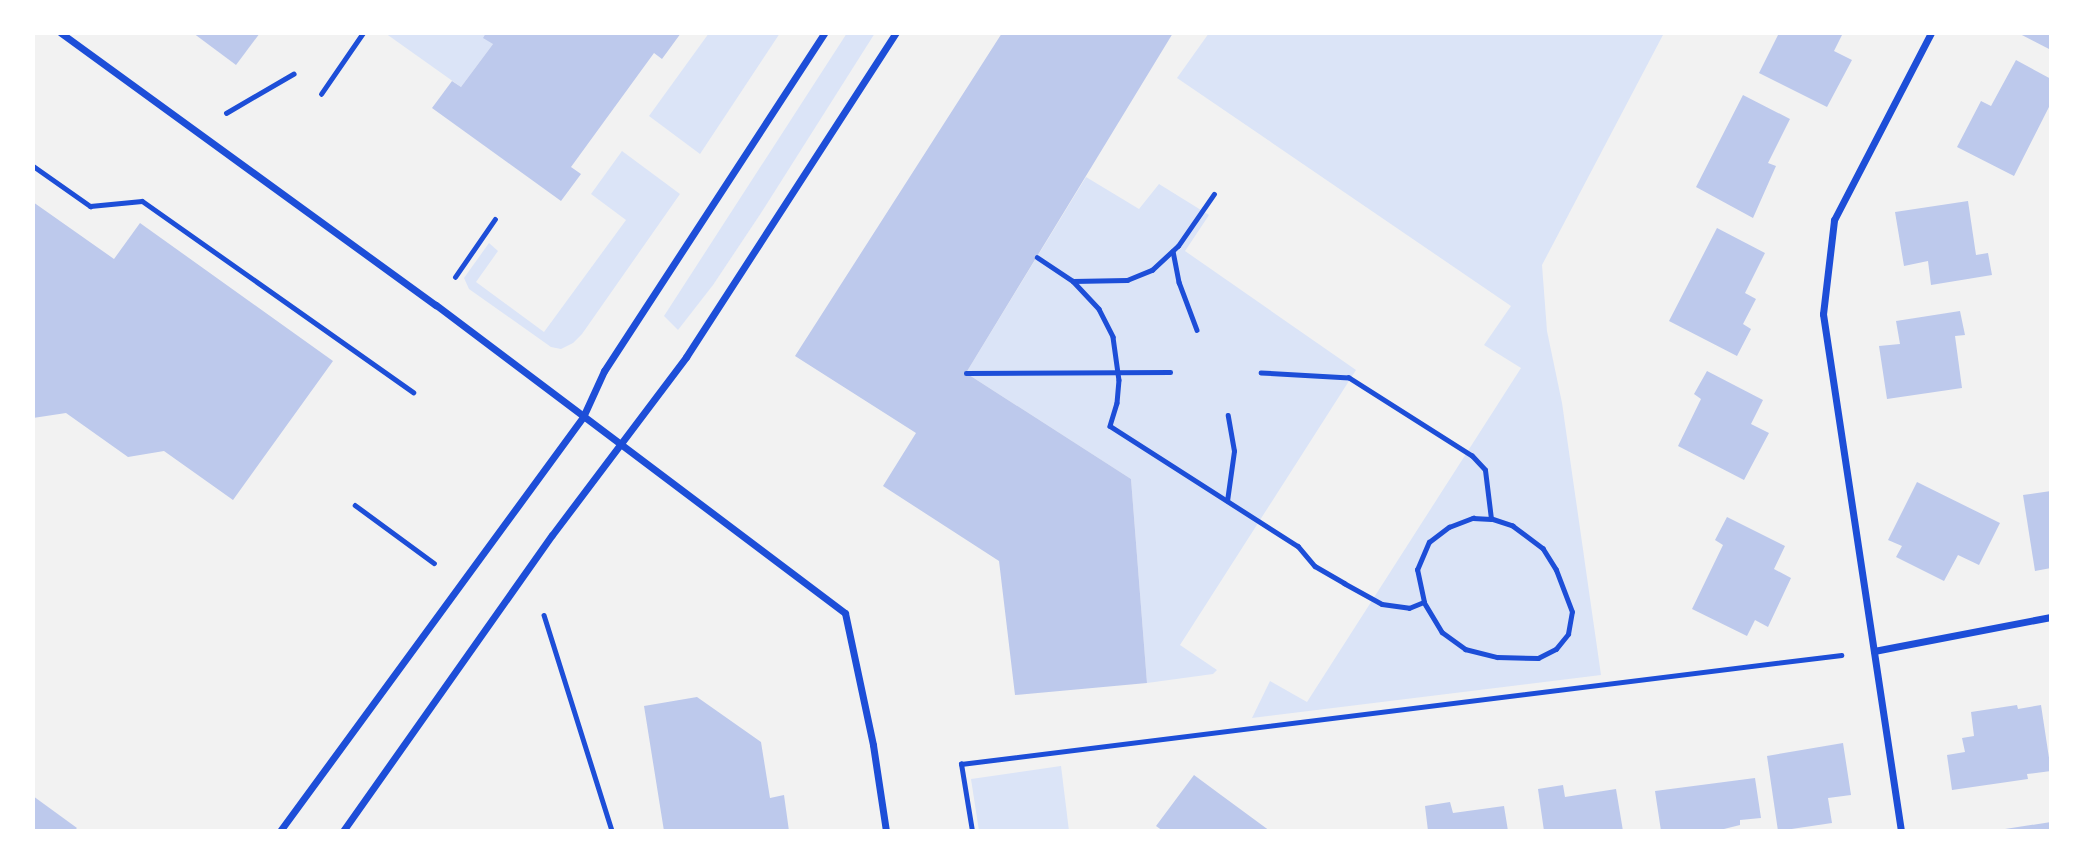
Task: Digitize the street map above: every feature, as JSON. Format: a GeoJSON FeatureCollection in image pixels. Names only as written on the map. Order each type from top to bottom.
{"type":"FeatureCollection","features":[{"type":"Feature","properties":{"kind":"street"},"geometry":{"type":"LineString","coordinates":[[61,33],[436,304],[845,613],[873,745],[886,831]]}},
{"type":"Feature","properties":{"kind":"street"},"geometry":{"type":"LineString","coordinates":[[279,831],[583,417],[604,371],[824,33]]}},
{"type":"Feature","properties":{"kind":"street"},"geometry":{"type":"LineString","coordinates":[[343,831],[686,357],[896,33]]}},
{"type":"Feature","properties":{"kind":"street"},"geometry":{"type":"LineString","coordinates":[[1901,831],[1823,314],[1834,220],[1931,33]]}},
{"type":"Feature","properties":{"kind":"street"},"geometry":{"type":"LineString","coordinates":[[1874,650],[2051,617]]}},
{"type":"Feature","properties":{"kind":"lane"},"geometry":{"type":"LineString","coordinates":[[33,166],[90,206],[142,201],[413,392]]}},
{"type":"Feature","properties":{"kind":"path"},"geometry":{"type":"LineString","coordinates":[[321,93],[363,33]]}},
{"type":"Feature","properties":{"kind":"path"},"geometry":{"type":"LineString","coordinates":[[221,119],[293,74]]}},
{"type":"Feature","properties":{"kind":"path"},"geometry":{"type":"LineString","coordinates":[[1073,281],[1127,280],[1152,270],[1173,250],[1214,194]]}},
{"type":"Feature","properties":{"kind":"path"},"geometry":{"type":"LineString","coordinates":[[450,284],[495,219]]}},
{"type":"Feature","properties":{"kind":"path"},"geometry":{"type":"LineString","coordinates":[[1173,250],[1179,282],[1198,330]]}},
{"type":"Feature","properties":{"kind":"path"},"geometry":{"type":"LineString","coordinates":[[1037,257],[1073,281],[1099,309],[1114,337],[1118,372],[1117,403],[1110,426],[1298,546],[1315,566],[1382,604],[1409,608],[1424,602]]}},
{"type":"Feature","properties":{"kind":"path"},"geometry":{"type":"LineString","coordinates":[[966,373],[1170,372]]}},
{"type":"Feature","properties":{"kind":"path"},"geometry":{"type":"LineString","coordinates":[[1261,373],[1349,378],[1472,456],[1485,470],[1491,519]]}},
{"type":"Feature","properties":{"kind":"path"},"geometry":{"type":"LineString","coordinates":[[1227,501],[1234,451],[1228,416]]}},
{"type":"Feature","properties":{"kind":"path"},"geometry":{"type":"LineString","coordinates":[[355,505],[435,564]]}},
{"type":"Feature","properties":{"kind":"path"},"geometry":{"type":"LineString","coordinates":[[1473,518],[1491,519],[1513,526],[1543,550],[1556,570],[1572,612],[1568,634],[1556,649],[1538,658],[1497,657],[1465,649],[1442,632],[1424,602],[1417,570],[1429,542],[1461,522],[1473,518]]}},
{"type":"Feature","properties":{"kind":"path"},"geometry":{"type":"LineString","coordinates":[[544,615],[612,831]]}},
{"type":"Feature","properties":{"kind":"path"},"geometry":{"type":"LineString","coordinates":[[972,831],[961,764],[1874,650]]}},
{"type":"Feature","properties":{"kind":"shaded area"},"geometry":{"type":"Polygon","coordinates":[[[385,33],[486,33],[493,44],[461,87],[385,33]]]}},
{"type":"Feature","properties":{"kind":"shaded area"},"geometry":{"type":"Polygon","coordinates":[[[709,33],[780,33],[700,154],[649,116],[709,33]]]}},
{"type":"Feature","properties":{"kind":"shaded area"},"geometry":{"type":"Polygon","coordinates":[[[847,33],[875,33],[761,213],[713,285],[678,330],[664,316],[847,33]]]}},
{"type":"Feature","properties":{"kind":"shaded area"},"geometry":{"type":"Polygon","coordinates":[[[1209,33],[1664,33],[1542,265],[1547,331],[1562,403],[1601,675],[1252,718],[1270,681],[1307,702],[1521,368],[1484,345],[1511,306],[1177,78],[1209,33]]]}},
{"type":"Feature","properties":{"kind":"shaded area"},"geometry":{"type":"Polygon","coordinates":[[[622,151],[680,194],[582,334],[561,349],[551,347],[469,289],[464,278],[489,243],[498,251],[476,282],[544,332],[626,220],[591,194],[622,151]]]}},
{"type":"Feature","properties":{"kind":"shaded area"},"geometry":{"type":"Polygon","coordinates":[[[1086,177],[1139,209],[1159,184],[1209,215],[1185,251],[1356,370],[1180,645],[1217,670],[1213,674],[1147,683],[1131,479],[966,373],[1086,177]]]}},
{"type":"Feature","properties":{"kind":"shaded area"},"geometry":{"type":"Polygon","coordinates":[[[1061,766],[1069,831],[979,831],[971,779],[1061,766]]]}},
{"type":"Feature","properties":{"kind":"building"},"geometry":{"type":"Polygon","coordinates":[[[193,33],[260,33],[236,65],[193,33]]]}},
{"type":"Feature","properties":{"kind":"building"},"geometry":{"type":"Polygon","coordinates":[[[486,33],[681,33],[662,59],[654,53],[571,167],[581,174],[561,201],[432,108],[452,81],[461,87],[493,44],[483,38],[486,33]]]}},
{"type":"Feature","properties":{"kind":"building"},"geometry":{"type":"Polygon","coordinates":[[[1002,33],[1173,33],[966,373],[1131,479],[1147,683],[1015,695],[999,561],[883,486],[916,433],[795,356],[1002,33]]]}},
{"type":"Feature","properties":{"kind":"building"},"geometry":{"type":"Polygon","coordinates":[[[1779,33],[1843,33],[1834,51],[1852,60],[1827,107],[1759,73],[1779,33]]]}},
{"type":"Feature","properties":{"kind":"building"},"geometry":{"type":"Polygon","coordinates":[[[2018,33],[2051,33],[2051,50],[2018,33]]]}},
{"type":"Feature","properties":{"kind":"building"},"geometry":{"type":"Polygon","coordinates":[[[2016,60],[2051,79],[2051,103],[2014,176],[1957,147],[1981,101],[1991,106],[2016,60]]]}},
{"type":"Feature","properties":{"kind":"building"},"geometry":{"type":"Polygon","coordinates":[[[1743,95],[1790,119],[1768,163],[1776,166],[1753,218],[1696,187],[1743,95]]]}},
{"type":"Feature","properties":{"kind":"building"},"geometry":{"type":"Polygon","coordinates":[[[1968,201],[1976,255],[1988,253],[1992,275],[1931,285],[1928,261],[1904,266],[1895,212],[1968,201]]]}},
{"type":"Feature","properties":{"kind":"building"},"geometry":{"type":"Polygon","coordinates":[[[33,202],[114,259],[140,223],[333,361],[233,500],[164,451],[128,457],[66,413],[33,418],[33,202]]]}},
{"type":"Feature","properties":{"kind":"building"},"geometry":{"type":"Polygon","coordinates":[[[1717,228],[1765,253],[1745,293],[1756,299],[1743,324],[1751,329],[1737,356],[1669,321],[1717,228]]]}},
{"type":"Feature","properties":{"kind":"building"},"geometry":{"type":"Polygon","coordinates":[[[1960,311],[1965,335],[1955,336],[1962,388],[1887,399],[1879,346],[1900,344],[1896,321],[1960,311]]]}},
{"type":"Feature","properties":{"kind":"building"},"geometry":{"type":"Polygon","coordinates":[[[1707,371],[1763,400],[1751,424],[1769,433],[1744,480],[1678,446],[1701,399],[1694,394],[1707,371]]]}},
{"type":"Feature","properties":{"kind":"building"},"geometry":{"type":"Polygon","coordinates":[[[1917,482],[2000,523],[1979,565],[1958,555],[1944,581],[1896,557],[1902,546],[1888,540],[1917,482]]]}},
{"type":"Feature","properties":{"kind":"building"},"geometry":{"type":"Polygon","coordinates":[[[2051,491],[2051,568],[2035,571],[2023,495],[2051,491]]]}},
{"type":"Feature","properties":{"kind":"building"},"geometry":{"type":"Polygon","coordinates":[[[1727,517],[1785,546],[1774,569],[1791,578],[1768,627],[1755,620],[1747,636],[1692,609],[1723,545],[1715,540],[1727,517]]]}},
{"type":"Feature","properties":{"kind":"building"},"geometry":{"type":"Polygon","coordinates":[[[697,697],[761,742],[770,798],[784,795],[789,831],[664,831],[644,706],[697,697]]]}},
{"type":"Feature","properties":{"kind":"building"},"geometry":{"type":"Polygon","coordinates":[[[2017,705],[2018,709],[2041,705],[2051,771],[2027,774],[2028,779],[1952,790],[1947,755],[1965,752],[1962,738],[1974,736],[1971,712],[2017,705]]]}},
{"type":"Feature","properties":{"kind":"building"},"geometry":{"type":"Polygon","coordinates":[[[1843,743],[1851,795],[1828,798],[1832,823],[1778,831],[1767,756],[1843,743]]]}},
{"type":"Feature","properties":{"kind":"building"},"geometry":{"type":"Polygon","coordinates":[[[1194,775],[1270,831],[1163,831],[1156,826],[1194,775]]]}},
{"type":"Feature","properties":{"kind":"building"},"geometry":{"type":"Polygon","coordinates":[[[1755,778],[1761,818],[1740,820],[1740,825],[1716,831],[1661,831],[1655,791],[1755,778]]]}},
{"type":"Feature","properties":{"kind":"building"},"geometry":{"type":"Polygon","coordinates":[[[1563,785],[1565,797],[1616,789],[1623,831],[1544,831],[1538,789],[1563,785]]]}},
{"type":"Feature","properties":{"kind":"building"},"geometry":{"type":"Polygon","coordinates":[[[33,796],[77,828],[74,831],[33,831],[33,796]]]}},
{"type":"Feature","properties":{"kind":"building"},"geometry":{"type":"Polygon","coordinates":[[[1450,802],[1453,813],[1504,806],[1508,831],[1428,831],[1425,806],[1450,802]]]}},
{"type":"Feature","properties":{"kind":"building"},"geometry":{"type":"Polygon","coordinates":[[[2051,822],[2051,831],[2005,829],[2051,822]]]}}]}
